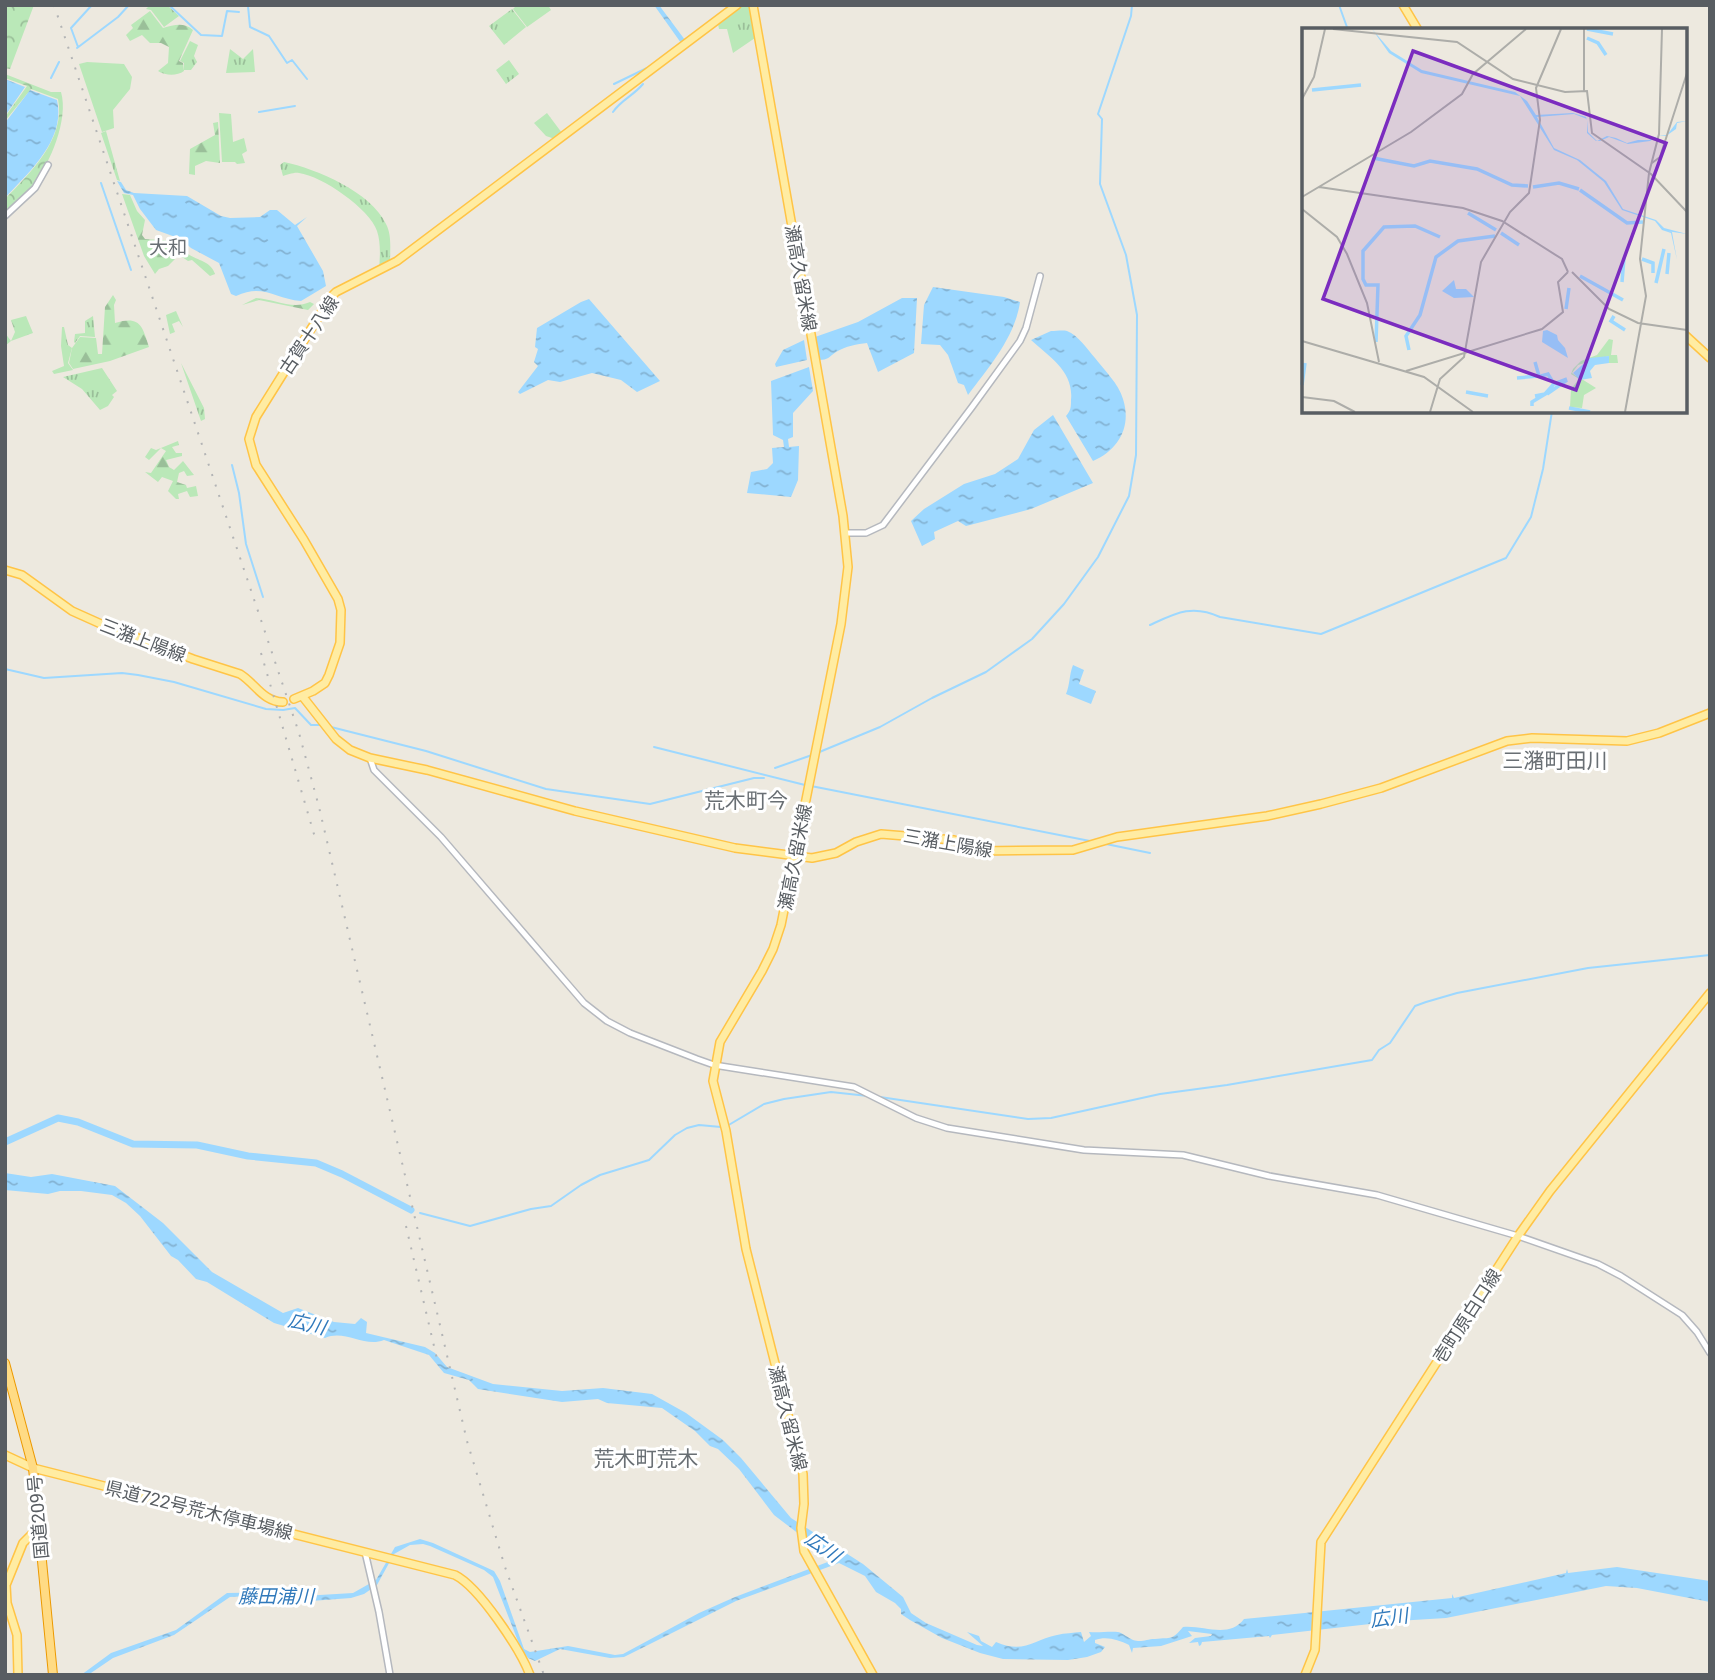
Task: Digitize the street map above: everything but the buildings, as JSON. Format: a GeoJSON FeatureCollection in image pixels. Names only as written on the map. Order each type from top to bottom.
{"type":"FeatureCollection","features":[{"type":"Feature","properties":{"kind":"highway","name":"国道209号"},"geometry":{"type":"LineString","coordinates":[[5,1363],[33,1468],[53,1675]]}},
{"type":"Feature","properties":{"kind":"main road","name":"古賀十八線"},"geometry":{"type":"LineString","coordinates":[[303,697],[325,683],[330,675],[340,643],[341,610],[338,599],[304,540],[256,465],[249,439],[256,417],[336,292],[397,261],[737,5]]}},
{"type":"Feature","properties":{"kind":"main road","name":"瀬高久留米線"},"geometry":{"type":"LineString","coordinates":[[753,5],[845,533],[848,566],[841,624],[777,939],[762,971],[727,1026],[714,1065],[713,1081],[726,1131],[746,1249],[803,1474],[801,1543],[873,1675]]}},
{"type":"Feature","properties":{"kind":"main road"},"geometry":{"type":"LineString","coordinates":[[1403,5],[1417,28]]}},
{"type":"Feature","properties":{"kind":"main road"},"geometry":{"type":"LineString","coordinates":[[1687,337],[1710,358]]}},
{"type":"Feature","properties":{"kind":"main road","name":"三潴上陽線"},"geometry":{"type":"LineString","coordinates":[[5,570],[33,582],[72,611],[130,636],[240,674],[267,698],[283,702]]}},
{"type":"Feature","properties":{"kind":"main road"},"geometry":{"type":"LineString","coordinates":[[294,699],[303,697]]}},
{"type":"Feature","properties":{"kind":"main road","name":"三潴上陽線"},"geometry":{"type":"LineString","coordinates":[[303,697],[336,739],[350,750],[370,758],[437,773],[575,811],[749,851],[794,857],[824,857],[881,834],[954,840],[977,851],[1073,850],[1117,837],[1267,816],[1321,804],[1381,788],[1507,741],[1532,738],[1627,741],[1659,733],[1710,713]]}},
{"type":"Feature","properties":{"kind":"main road","name":"壱町原白口線"},"geometry":{"type":"LineString","coordinates":[[1305,1675],[1315,1650],[1321,1542],[1329,1526],[1370,1468],[1518,1236],[1550,1191],[1710,993]]}},
{"type":"Feature","properties":{"kind":"main road","name":"県道722号荒木停車場線"},"geometry":{"type":"LineString","coordinates":[[5,1455],[33,1468],[462,1579],[473,1589],[518,1649],[530,1675]]}},
{"type":"Feature","properties":{"kind":"main road"},"geometry":{"type":"LineString","coordinates":[[18,1675],[17,1635],[7,1603],[6,1586],[23,1543],[39,1527]]}},
{"type":"Feature","properties":{"kind":"street"},"geometry":{"type":"LineString","coordinates":[[5,216],[35,188],[48,165]]}},
{"type":"Feature","properties":{"kind":"street"},"geometry":{"type":"LineString","coordinates":[[845,533],[866,533],[883,525],[1020,341],[1040,276]]}},
{"type":"Feature","properties":{"kind":"street"},"geometry":{"type":"LineString","coordinates":[[370,758],[374,770],[441,836],[584,1003],[607,1021],[630,1033],[714,1065],[854,1087],[916,1118],[947,1128],[1084,1150],[1183,1155],[1269,1177],[1377,1195],[1518,1236],[1621,1276],[1682,1315],[1710,1353]]}},
{"type":"Feature","properties":{"kind":"street"},"geometry":{"type":"LineString","coordinates":[[365,1552],[390,1675]]}},
{"type":"Feature","properties":{"kind":"green space"},"geometry":{"type":"Polygon","coordinates":[[[5,5],[34,5],[10,69],[5,68],[5,5]]]}},
{"type":"Feature","properties":{"kind":"green space"},"geometry":{"type":"Polygon","coordinates":[[[150,5],[167,5],[179,16],[164,27],[151,10],[146,9],[150,5]]]}},
{"type":"Feature","properties":{"kind":"green space"},"geometry":{"type":"Polygon","coordinates":[[[517,5],[548,5],[551,10],[527,27],[513,9],[517,5]]]}},
{"type":"Feature","properties":{"kind":"green space"},"geometry":{"type":"Polygon","coordinates":[[[742,5],[749,5],[755,38],[733,53],[727,29],[719,29],[718,24],[742,5]]]}},
{"type":"Feature","properties":{"kind":"green space"},"geometry":{"type":"Polygon","coordinates":[[[512,9],[526,27],[504,45],[489,26],[512,9]]]}},
{"type":"Feature","properties":{"kind":"green space"},"geometry":{"type":"Polygon","coordinates":[[[150,11],[163,28],[182,25],[193,30],[179,61],[183,63],[184,71],[181,73],[168,75],[158,71],[168,63],[169,47],[161,43],[150,43],[142,35],[130,41],[126,35],[133,28],[131,25],[150,11]]]}},
{"type":"Feature","properties":{"kind":"green space"},"geometry":{"type":"Polygon","coordinates":[[[190,41],[198,45],[194,56],[197,62],[191,70],[184,70],[184,63],[180,61],[190,41]]]}},
{"type":"Feature","properties":{"kind":"green space"},"geometry":{"type":"Polygon","coordinates":[[[230,49],[243,59],[253,49],[255,72],[226,73],[230,49]]]}},
{"type":"Feature","properties":{"kind":"green space"},"geometry":{"type":"Polygon","coordinates":[[[509,60],[519,74],[506,84],[496,70],[509,60]]]}},
{"type":"Feature","properties":{"kind":"green space"},"geometry":{"type":"Polygon","coordinates":[[[79,64],[124,64],[132,77],[130,89],[113,110],[114,128],[102,132],[79,64]]]}},
{"type":"Feature","properties":{"kind":"green space"},"geometry":{"type":"Polygon","coordinates":[[[5,74],[51,92],[61,92],[63,103],[60,128],[46,165],[30,189],[5,213],[5,199],[44,154],[57,128],[59,114],[58,99],[31,89],[5,121],[5,117],[27,86],[5,78],[5,74]]]}},
{"type":"Feature","properties":{"kind":"green space"},"geometry":{"type":"Polygon","coordinates":[[[219,113],[231,114],[233,142],[244,138],[247,151],[242,154],[245,163],[222,162],[219,113]]]}},
{"type":"Feature","properties":{"kind":"green space"},"geometry":{"type":"Polygon","coordinates":[[[547,113],[562,133],[555,139],[546,136],[534,123],[547,113]]]}},
{"type":"Feature","properties":{"kind":"green space"},"geometry":{"type":"Polygon","coordinates":[[[218,122],[220,163],[206,161],[195,166],[195,175],[189,174],[190,149],[215,135],[213,123],[218,122]]]}},
{"type":"Feature","properties":{"kind":"green space"},"geometry":{"type":"Polygon","coordinates":[[[106,131],[120,181],[117,180],[101,133],[106,131]]]}},
{"type":"Feature","properties":{"kind":"green space"},"geometry":{"type":"Polygon","coordinates":[[[284,162],[327,176],[356,192],[379,212],[388,228],[390,262],[379,270],[380,245],[377,231],[365,213],[344,195],[309,175],[297,173],[283,176],[280,165],[284,162]]]}},
{"type":"Feature","properties":{"kind":"green space"},"geometry":{"type":"Polygon","coordinates":[[[122,194],[130,195],[137,211],[145,220],[142,235],[145,239],[174,243],[207,264],[215,274],[210,276],[192,260],[188,261],[179,255],[155,274],[144,256],[122,194]]]}},
{"type":"Feature","properties":{"kind":"green space"},"geometry":{"type":"Polygon","coordinates":[[[113,295],[116,300],[115,323],[134,321],[141,327],[149,347],[110,361],[73,369],[69,363],[72,348],[80,337],[96,338],[98,354],[102,354],[105,307],[113,295]]]}},
{"type":"Feature","properties":{"kind":"green space"},"geometry":{"type":"Polygon","coordinates":[[[256,298],[290,305],[310,302],[314,304],[308,310],[259,300],[242,305],[256,298]]]}},
{"type":"Feature","properties":{"kind":"green space"},"geometry":{"type":"Polygon","coordinates":[[[176,311],[183,327],[179,321],[172,324],[175,332],[170,334],[166,315],[176,311]]]}},
{"type":"Feature","properties":{"kind":"green space"},"geometry":{"type":"Polygon","coordinates":[[[26,316],[33,333],[11,341],[15,332],[11,320],[26,316]]]}},
{"type":"Feature","properties":{"kind":"green space"},"geometry":{"type":"Polygon","coordinates":[[[93,316],[95,337],[80,336],[75,343],[75,334],[85,333],[85,321],[93,316]]]}},
{"type":"Feature","properties":{"kind":"green space"},"geometry":{"type":"Polygon","coordinates":[[[62,327],[68,345],[72,348],[68,363],[73,370],[54,374],[52,371],[64,366],[62,327]]]}},
{"type":"Feature","properties":{"kind":"green space"},"geometry":{"type":"Polygon","coordinates":[[[5,333],[11,341],[5,346],[5,333]]]}},
{"type":"Feature","properties":{"kind":"green space"},"geometry":{"type":"Polygon","coordinates":[[[181,363],[204,408],[205,419],[201,421],[181,363]]]}},
{"type":"Feature","properties":{"kind":"green space"},"geometry":{"type":"Polygon","coordinates":[[[102,368],[117,391],[112,395],[114,397],[108,406],[100,410],[82,389],[63,377],[102,368]]]}},
{"type":"Feature","properties":{"kind":"green space"},"geometry":{"type":"Polygon","coordinates":[[[178,441],[179,445],[172,447],[176,453],[182,453],[182,456],[166,460],[174,470],[183,461],[194,475],[187,476],[184,471],[179,473],[177,482],[187,488],[196,486],[198,496],[190,497],[187,491],[178,494],[179,499],[176,499],[168,491],[173,481],[162,477],[158,482],[145,472],[151,473],[166,451],[161,448],[149,460],[145,457],[151,448],[156,450],[178,441]]]}},
{"type":"Feature","properties":{"kind":"water"},"geometry":{"type":"Polygon","coordinates":[[[654,5],[659,5],[685,40],[681,43],[654,5]]]}},
{"type":"Feature","properties":{"kind":"water"},"geometry":{"type":"Polygon","coordinates":[[[5,79],[25,87],[5,116],[5,79]]]}},
{"type":"Feature","properties":{"kind":"water"},"geometry":{"type":"Polygon","coordinates":[[[30,90],[57,100],[56,129],[43,154],[5,198],[5,123],[30,90]]]}},
{"type":"Feature","properties":{"kind":"water"},"geometry":{"type":"Polygon","coordinates":[[[117,181],[121,182],[126,190],[134,193],[187,196],[221,216],[230,218],[260,217],[270,210],[277,210],[295,225],[307,217],[297,226],[323,271],[326,286],[301,301],[262,291],[245,292],[236,296],[231,294],[219,263],[191,248],[181,239],[156,230],[133,195],[124,193],[117,181]]]}},
{"type":"Feature","properties":{"kind":"water"},"geometry":{"type":"Polygon","coordinates":[[[933,287],[1004,297],[1020,302],[1007,339],[968,395],[964,385],[958,383],[948,355],[940,345],[921,344],[924,305],[933,287]]]}},
{"type":"Feature","properties":{"kind":"water"},"geometry":{"type":"Polygon","coordinates":[[[902,298],[917,298],[914,353],[878,372],[867,343],[848,347],[819,360],[815,337],[858,322],[902,298]]]}},
{"type":"Feature","properties":{"kind":"water"},"geometry":{"type":"Polygon","coordinates":[[[589,299],[660,381],[637,392],[621,380],[592,373],[560,382],[548,380],[520,394],[518,392],[538,366],[534,362],[538,349],[535,347],[537,328],[589,299]]]}},
{"type":"Feature","properties":{"kind":"water"},"geometry":{"type":"Polygon","coordinates":[[[1051,331],[1067,331],[1079,339],[1115,383],[1123,399],[1126,419],[1121,436],[1110,451],[1093,461],[1066,416],[1071,407],[1071,390],[1065,373],[1031,340],[1051,331]]]}},
{"type":"Feature","properties":{"kind":"water"},"geometry":{"type":"Polygon","coordinates":[[[804,340],[807,360],[776,367],[783,350],[804,340]]]}},
{"type":"Feature","properties":{"kind":"water"},"geometry":{"type":"Polygon","coordinates":[[[809,367],[813,391],[793,413],[793,437],[788,439],[789,447],[799,446],[798,480],[791,497],[747,493],[751,472],[767,469],[773,463],[772,448],[784,447],[783,440],[773,435],[771,381],[809,367]]]}},
{"type":"Feature","properties":{"kind":"water"},"geometry":{"type":"Polygon","coordinates":[[[1053,415],[1093,483],[1031,509],[966,526],[958,521],[934,532],[935,539],[922,546],[911,521],[924,509],[964,484],[995,474],[1018,459],[1034,430],[1053,415]]]}},
{"type":"Feature","properties":{"kind":"water"},"geometry":{"type":"Polygon","coordinates":[[[1073,665],[1084,670],[1079,684],[1096,691],[1091,704],[1066,694],[1073,665]]]}},
{"type":"Feature","properties":{"kind":"water","name":"広川"},"geometry":{"type":"Polygon","coordinates":[[[5,1173],[31,1177],[52,1174],[115,1186],[163,1223],[212,1272],[283,1313],[298,1308],[334,1322],[355,1324],[361,1318],[367,1322],[366,1333],[425,1347],[435,1353],[447,1367],[493,1384],[562,1391],[603,1388],[652,1394],[686,1413],[723,1440],[791,1518],[863,1564],[903,1597],[911,1613],[926,1623],[977,1645],[983,1646],[967,1632],[979,1636],[981,1641],[992,1647],[996,1642],[1014,1647],[1057,1635],[1081,1632],[1084,1642],[1091,1636],[1089,1632],[1118,1632],[1139,1641],[1168,1638],[1183,1627],[1224,1630],[1238,1625],[1244,1619],[1452,1598],[1452,1594],[1454,1598],[1566,1573],[1567,1569],[1568,1573],[1617,1567],[1710,1581],[1710,1602],[1637,1588],[1606,1586],[1446,1618],[1272,1635],[1270,1638],[1202,1642],[1199,1646],[1198,1642],[1189,1643],[1195,1638],[1212,1634],[1188,1631],[1192,1636],[1161,1646],[1133,1648],[1132,1653],[1129,1645],[1104,1638],[1095,1640],[1095,1643],[1105,1647],[1101,1652],[1087,1657],[1068,1660],[1003,1659],[942,1638],[910,1620],[901,1614],[901,1609],[895,1603],[876,1592],[865,1576],[839,1563],[736,1601],[624,1657],[610,1658],[560,1649],[535,1661],[528,1658],[521,1649],[493,1577],[484,1570],[423,1544],[410,1545],[394,1554],[377,1585],[364,1594],[351,1598],[311,1601],[276,1595],[230,1597],[174,1635],[113,1658],[88,1675],[81,1675],[111,1653],[176,1630],[227,1593],[282,1592],[303,1596],[353,1593],[376,1580],[395,1547],[420,1539],[494,1571],[524,1649],[530,1652],[568,1646],[615,1655],[623,1654],[699,1613],[833,1560],[774,1515],[739,1469],[718,1449],[710,1446],[695,1431],[662,1408],[607,1403],[598,1399],[562,1402],[478,1389],[469,1380],[444,1373],[429,1355],[384,1340],[369,1342],[340,1336],[325,1338],[274,1323],[207,1282],[196,1279],[171,1256],[140,1216],[112,1195],[81,1191],[48,1194],[5,1190],[5,1173]]]}},
{"type":"Feature","properties":{"kind":"waterway"},"geometry":{"type":"LineString","coordinates":[[78,47],[71,28],[92,5]]}},
{"type":"Feature","properties":{"kind":"waterway"},"geometry":{"type":"LineString","coordinates":[[77,48],[118,17],[129,5]]}},
{"type":"Feature","properties":{"kind":"waterway"},"geometry":{"type":"LineString","coordinates":[[169,5],[201,35],[222,36],[227,11],[239,12]]}},
{"type":"Feature","properties":{"kind":"waterway"},"geometry":{"type":"LineString","coordinates":[[254,5],[248,6],[250,27],[269,36],[287,63],[292,60],[307,79]]}},
{"type":"Feature","properties":{"kind":"waterway"},"geometry":{"type":"LineString","coordinates":[[817,753],[880,727],[986,672],[1032,639],[1064,604],[1098,557],[1129,496],[1136,455],[1137,315],[1126,255],[1100,184],[1102,119],[1098,114],[1131,16],[1132,5]]}},
{"type":"Feature","properties":{"kind":"waterway"},"geometry":{"type":"LineString","coordinates":[[1339,5],[1347,28]]}},
{"type":"Feature","properties":{"kind":"waterway"},"geometry":{"type":"LineString","coordinates":[[51,78],[59,62]]}},
{"type":"Feature","properties":{"kind":"waterway"},"geometry":{"type":"LineString","coordinates":[[614,84],[647,68]]}},
{"type":"Feature","properties":{"kind":"waterway"},"geometry":{"type":"LineString","coordinates":[[613,112],[643,84]]}},
{"type":"Feature","properties":{"kind":"waterway"},"geometry":{"type":"LineString","coordinates":[[259,112],[295,106]]}},
{"type":"Feature","properties":{"kind":"waterway"},"geometry":{"type":"LineString","coordinates":[[101,183],[131,270]]}},
{"type":"Feature","properties":{"kind":"waterway"},"geometry":{"type":"LineString","coordinates":[[1150,625],[1176,614],[1201,611],[1220,617],[1321,634],[1506,558],[1531,517],[1543,469],[1552,413]]}},
{"type":"Feature","properties":{"kind":"waterway"},"geometry":{"type":"LineString","coordinates":[[232,465],[246,544],[263,597]]}},
{"type":"Feature","properties":{"kind":"waterway"},"geometry":{"type":"LineString","coordinates":[[5,669],[44,678],[122,673],[138,675],[174,682],[266,709],[295,708],[311,725],[322,725]]}},
{"type":"Feature","properties":{"kind":"waterway"},"geometry":{"type":"LineString","coordinates":[[331,727],[426,751],[546,789],[650,804],[754,778],[764,778]]}},
{"type":"Feature","properties":{"kind":"waterway"},"geometry":{"type":"LineString","coordinates":[[654,747],[805,785]]}},
{"type":"Feature","properties":{"kind":"waterway"},"geometry":{"type":"LineString","coordinates":[[775,768],[812,755]]}},
{"type":"Feature","properties":{"kind":"waterway"},"geometry":{"type":"LineString","coordinates":[[811,786],[1090,841]]}},
{"type":"Feature","properties":{"kind":"waterway"},"geometry":{"type":"LineString","coordinates":[[1106,844],[1150,853]]}},
{"type":"Feature","properties":{"kind":"waterway"},"geometry":{"type":"LineString","coordinates":[[880,1097],[1028,1119],[1051,1118],[1160,1094],[1372,1060],[1379,1050],[1390,1043],[1415,1006],[1457,993],[1588,968],[1710,955]]}},
{"type":"Feature","properties":{"kind":"waterway"},"geometry":{"type":"LineString","coordinates":[[727,1126],[764,1104],[784,1099],[831,1092],[868,1096]]}},
{"type":"Feature","properties":{"kind":"waterway"},"geometry":{"type":"LineString","coordinates":[[5,1142],[58,1118],[78,1122],[133,1144],[197,1145],[248,1156],[316,1163],[411,1210]]}},
{"type":"Feature","properties":{"kind":"waterway"},"geometry":{"type":"LineString","coordinates":[[51,1119],[52,1123]]}},
{"type":"Feature","properties":{"kind":"waterway"},"geometry":{"type":"LineString","coordinates":[[420,1213],[470,1226],[551,1206],[600,1175],[649,1160],[675,1135],[687,1128],[699,1125],[721,1127]]}},
{"type":"Feature","properties":{"kind":"railway"},"geometry":{"type":"LineString","coordinates":[[54,5],[299,733],[319,807],[467,1441],[505,1567],[544,1675]]}},
{"type":"Feature","properties":{"kind":"railway"},"geometry":{"type":"LineString","coordinates":[[261,653],[316,841]]}},
{"type":"Feature","properties":{"kind":"railway"},"geometry":{"type":"LineString","coordinates":[[406,1226],[437,1359]]}},
{"type":"Feature","properties":{"kind":"district","name":"大和"},"geometry":{"type":"Point","coordinates":[168,247]}},
{"type":"Feature","properties":{"kind":"district","name":"三潴町田川"},"geometry":{"type":"Point","coordinates":[1555,761]}},
{"type":"Feature","properties":{"kind":"district","name":"荒木町今"},"geometry":{"type":"Point","coordinates":[746,801]}},
{"type":"Feature","properties":{"kind":"district","name":"荒木町荒木"},"geometry":{"type":"Point","coordinates":[646,1459]}},
{"type":"Feature","properties":{"kind":"water label","name":"藤田浦川"},"geometry":{"type":"Point","coordinates":[276,1596]}}]}
